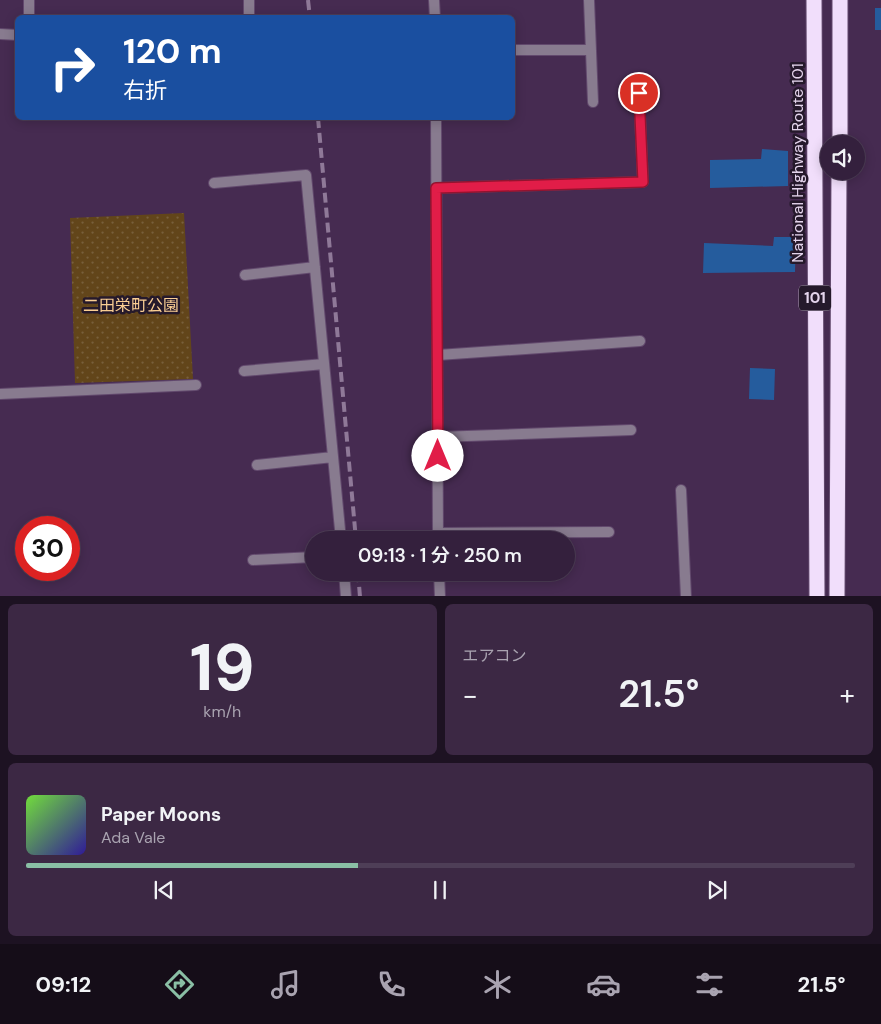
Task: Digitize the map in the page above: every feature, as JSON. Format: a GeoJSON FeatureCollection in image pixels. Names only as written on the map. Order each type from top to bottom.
{"type":"FeatureCollection","features":[{"type":"Feature","properties":{"kind":"highway","name":"National Highway Route 101"},"geometry":{"type":"LineString","coordinates":[[814,0],[817,596]]}},
{"type":"Feature","properties":{"kind":"highway"},"geometry":{"type":"LineString","coordinates":[[840,0],[840,135]]}},
{"type":"Feature","properties":{"kind":"highway","name":"101"},"geometry":{"type":"LineString","coordinates":[[837,596],[840,180]]}},
{"type":"Feature","properties":{"kind":"street"},"geometry":{"type":"LineString","coordinates":[[29,0],[29,15]]}},
{"type":"Feature","properties":{"kind":"street"},"geometry":{"type":"LineString","coordinates":[[249,0],[250,15]]}},
{"type":"Feature","properties":{"kind":"street"},"geometry":{"type":"LineString","coordinates":[[434,0],[435,15]]}},
{"type":"Feature","properties":{"kind":"street"},"geometry":{"type":"LineString","coordinates":[[589,0],[593,102]]}},
{"type":"Feature","properties":{"kind":"street"},"geometry":{"type":"LineString","coordinates":[[0,34],[15,35]]}},
{"type":"Feature","properties":{"kind":"street"},"geometry":{"type":"LineString","coordinates":[[515,50],[591,50]]}},
{"type":"Feature","properties":{"kind":"street"},"geometry":{"type":"LineString","coordinates":[[436,188],[643,182],[639,93]]}},
{"type":"Feature","properties":{"kind":"street"},"geometry":{"type":"LineString","coordinates":[[436,120],[438,531]]}},
{"type":"Feature","properties":{"kind":"street"},"geometry":{"type":"LineString","coordinates":[[214,183],[306,175],[339,531]]}},
{"type":"Feature","properties":{"kind":"street"},"geometry":{"type":"LineString","coordinates":[[245,274],[314,267]]}},
{"type":"Feature","properties":{"kind":"street"},"geometry":{"type":"LineString","coordinates":[[438,355],[640,341]]}},
{"type":"Feature","properties":{"kind":"street"},"geometry":{"type":"LineString","coordinates":[[244,371],[324,364]]}},
{"type":"Feature","properties":{"kind":"street"},"geometry":{"type":"LineString","coordinates":[[0,394],[196,385]]}},
{"type":"Feature","properties":{"kind":"street"},"geometry":{"type":"LineString","coordinates":[[438,437],[631,430]]}},
{"type":"Feature","properties":{"kind":"street"},"geometry":{"type":"LineString","coordinates":[[257,465],[333,457]]}},
{"type":"Feature","properties":{"kind":"street"},"geometry":{"type":"LineString","coordinates":[[681,490],[686,596]]}},
{"type":"Feature","properties":{"kind":"street"},"geometry":{"type":"LineString","coordinates":[[575,533],[609,532]]}},
{"type":"Feature","properties":{"kind":"street"},"geometry":{"type":"LineString","coordinates":[[253,560],[305,557]]}},
{"type":"Feature","properties":{"kind":"street"},"geometry":{"type":"LineString","coordinates":[[345,581],[346,596]]}},
{"type":"Feature","properties":{"kind":"street"},"geometry":{"type":"LineString","coordinates":[[439,581],[440,596]]}},
{"type":"Feature","properties":{"kind":"green space","name":"二田栄町公園"},"geometry":{"type":"Polygon","coordinates":[[[184,213],[193,379],[75,383],[70,218],[184,213]]]}},
{"type":"Feature","properties":{"kind":"building"},"geometry":{"type":"Polygon","coordinates":[[[875,8],[881,8],[881,30],[875,30],[875,8]]]}},
{"type":"Feature","properties":{"kind":"building"},"geometry":{"type":"Polygon","coordinates":[[[762,149],[788,151],[788,186],[710,188],[710,160],[761,159],[762,149]]]}},
{"type":"Feature","properties":{"kind":"building"},"geometry":{"type":"Polygon","coordinates":[[[774,237],[796,237],[795,272],[703,273],[704,243],[773,246],[774,237]]]}},
{"type":"Feature","properties":{"kind":"building"},"geometry":{"type":"Polygon","coordinates":[[[750,368],[775,369],[774,400],[749,399],[750,368]]]}},
{"type":"Feature","properties":{"kind":"railway"},"geometry":{"type":"LineString","coordinates":[[308,0],[310,15]]}},
{"type":"Feature","properties":{"kind":"railway"},"geometry":{"type":"LineString","coordinates":[[318,120],[355,531]]}},
{"type":"Feature","properties":{"kind":"railway"},"geometry":{"type":"LineString","coordinates":[[359,581],[360,596]]}},
{"type":"Feature","properties":{"kind":"route"},"geometry":{"type":"LineString","coordinates":[[438,456],[436,188],[643,182],[639,93]]}}]}
